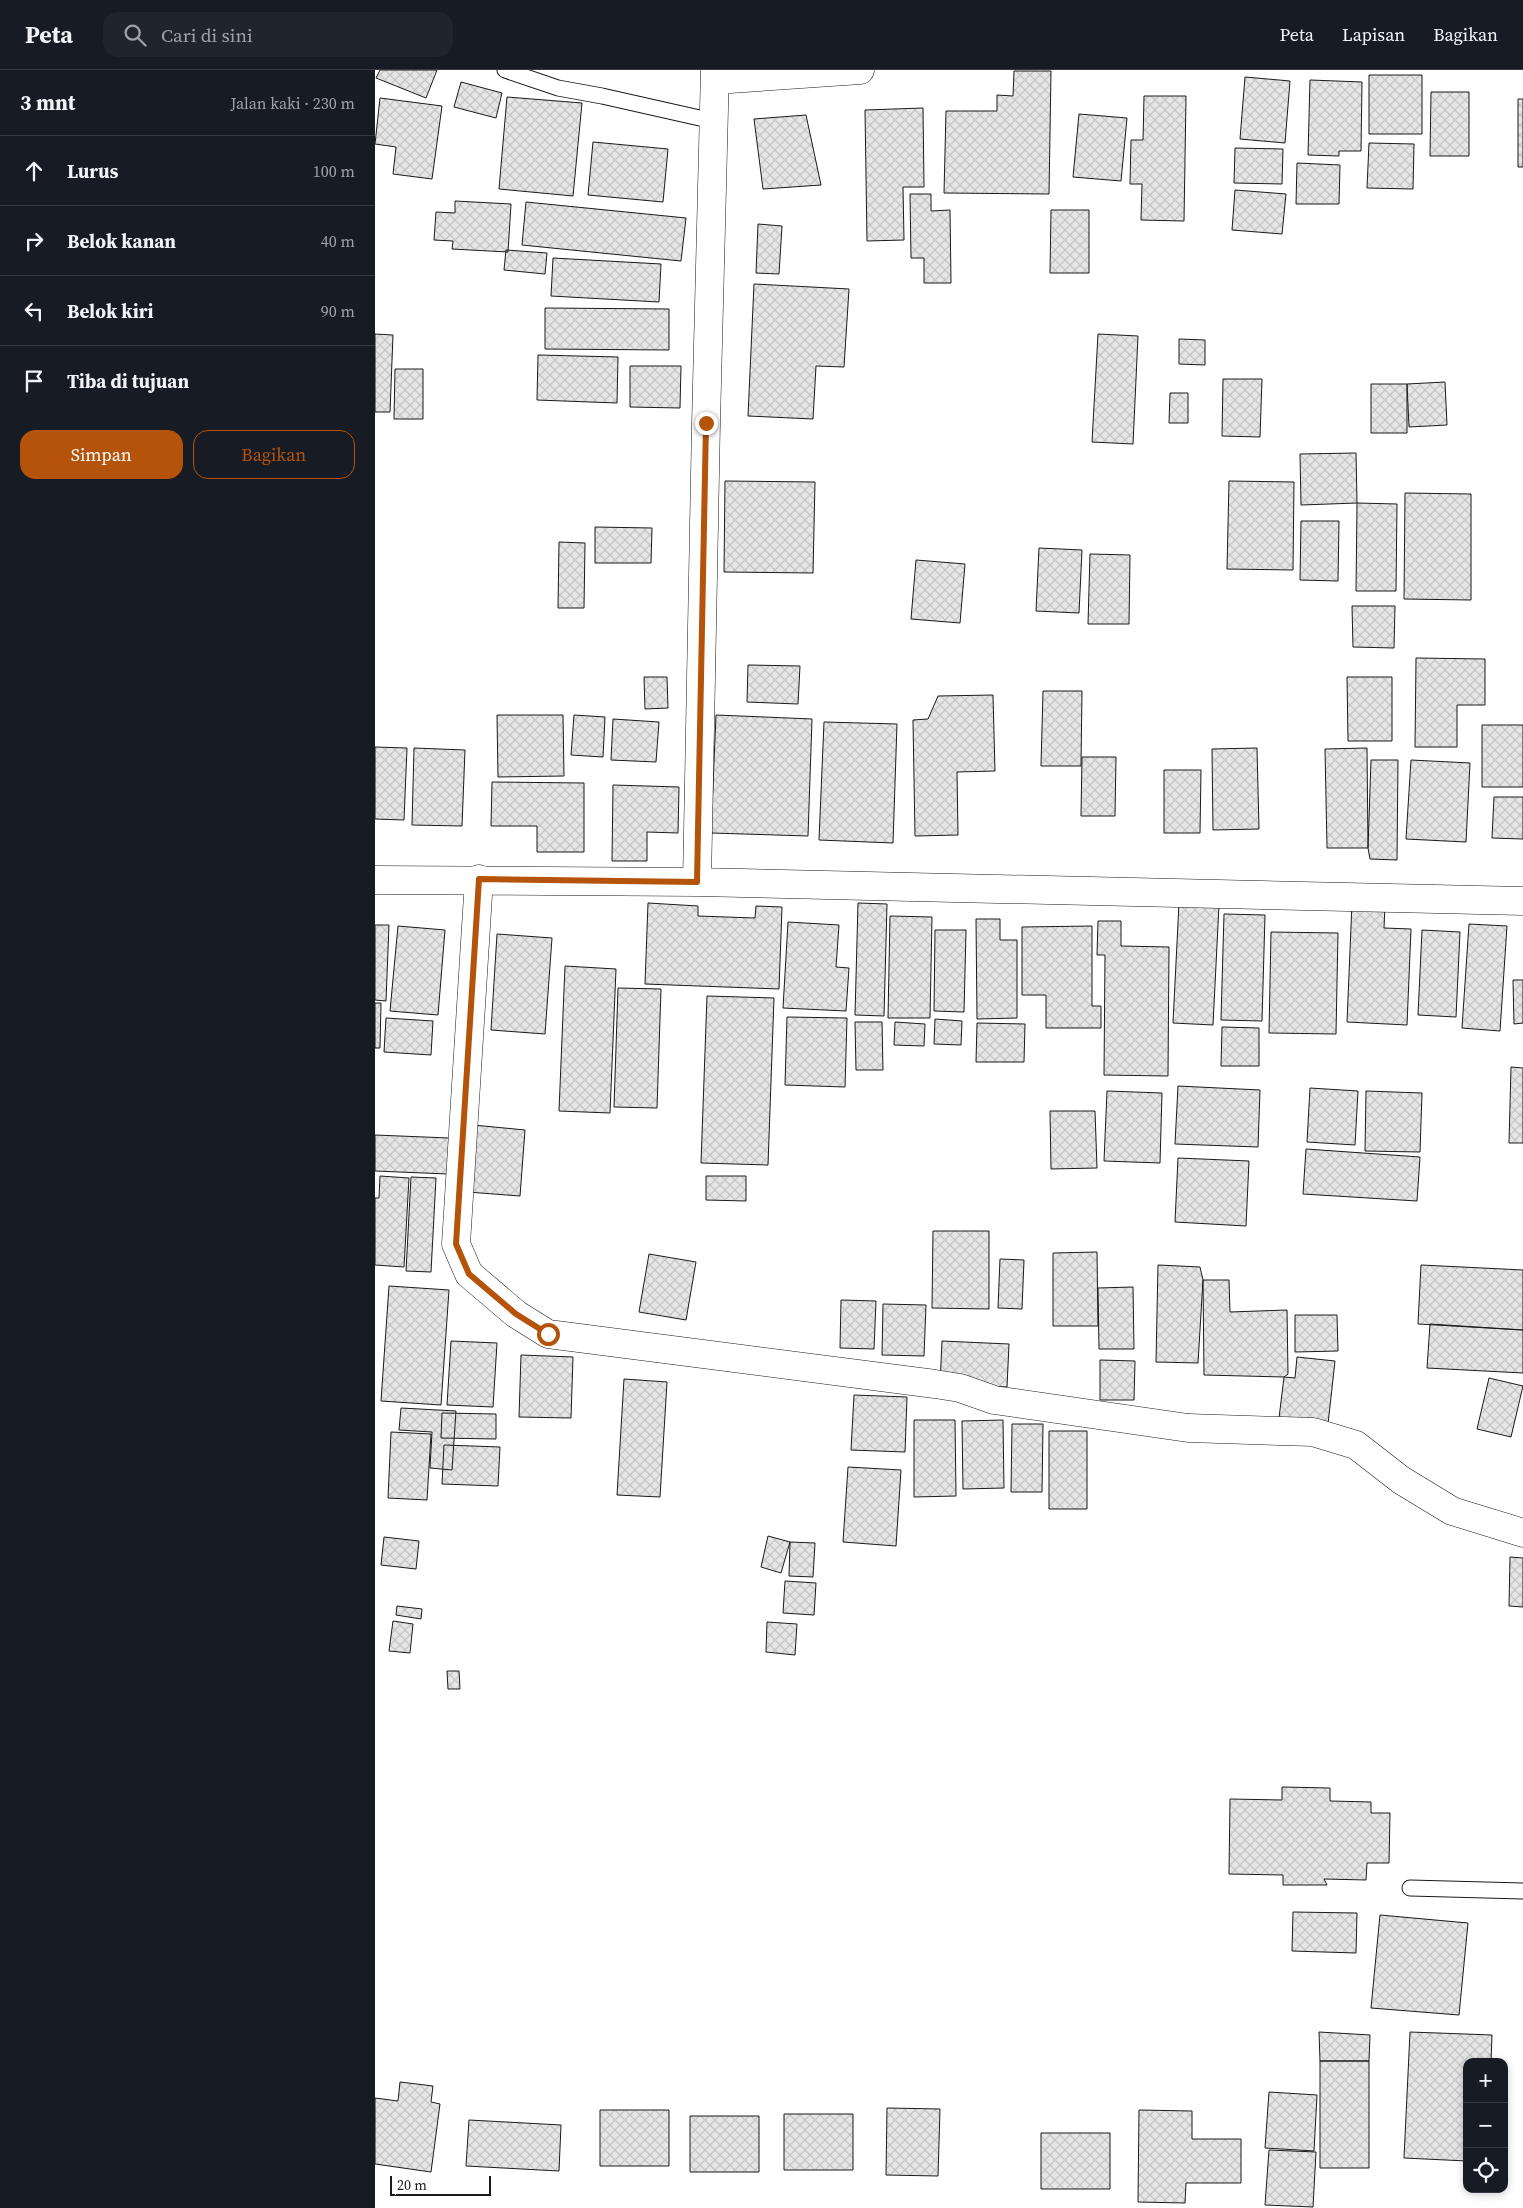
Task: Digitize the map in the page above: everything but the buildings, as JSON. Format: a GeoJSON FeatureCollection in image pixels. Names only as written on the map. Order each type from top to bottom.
{"type":"FeatureCollection","features":[{"type":"Feature","properties":{"kind":"street"},"geometry":{"type":"LineString","coordinates":[[697,882],[715,74],[860,70]]}},
{"type":"Feature","properties":{"kind":"street"},"geometry":{"type":"LineString","coordinates":[[479,879],[456,1244],[469,1274],[516,1314],[548,1334],[935,1384],[960,1388],[994,1400],[1188,1428],[1313,1432],[1356,1445],[1401,1480],[1451,1511],[1523,1533]]}},
{"type":"Feature","properties":{"kind":"street"},"geometry":{"type":"LineString","coordinates":[[375,880],[479,879],[697,882],[1523,901]]}},
{"type":"Feature","properties":{"kind":"lane"},"geometry":{"type":"LineString","coordinates":[[505,70],[558,88],[713,121]]}},
{"type":"Feature","properties":{"kind":"lane"},"geometry":{"type":"LineString","coordinates":[[1410,1888],[1523,1891]]}},
{"type":"Feature","properties":{"kind":"route"},"geometry":{"type":"LineString","coordinates":[[548,1334],[516,1314],[469,1274],[456,1244],[479,879],[697,882],[706,423]]}}]}
